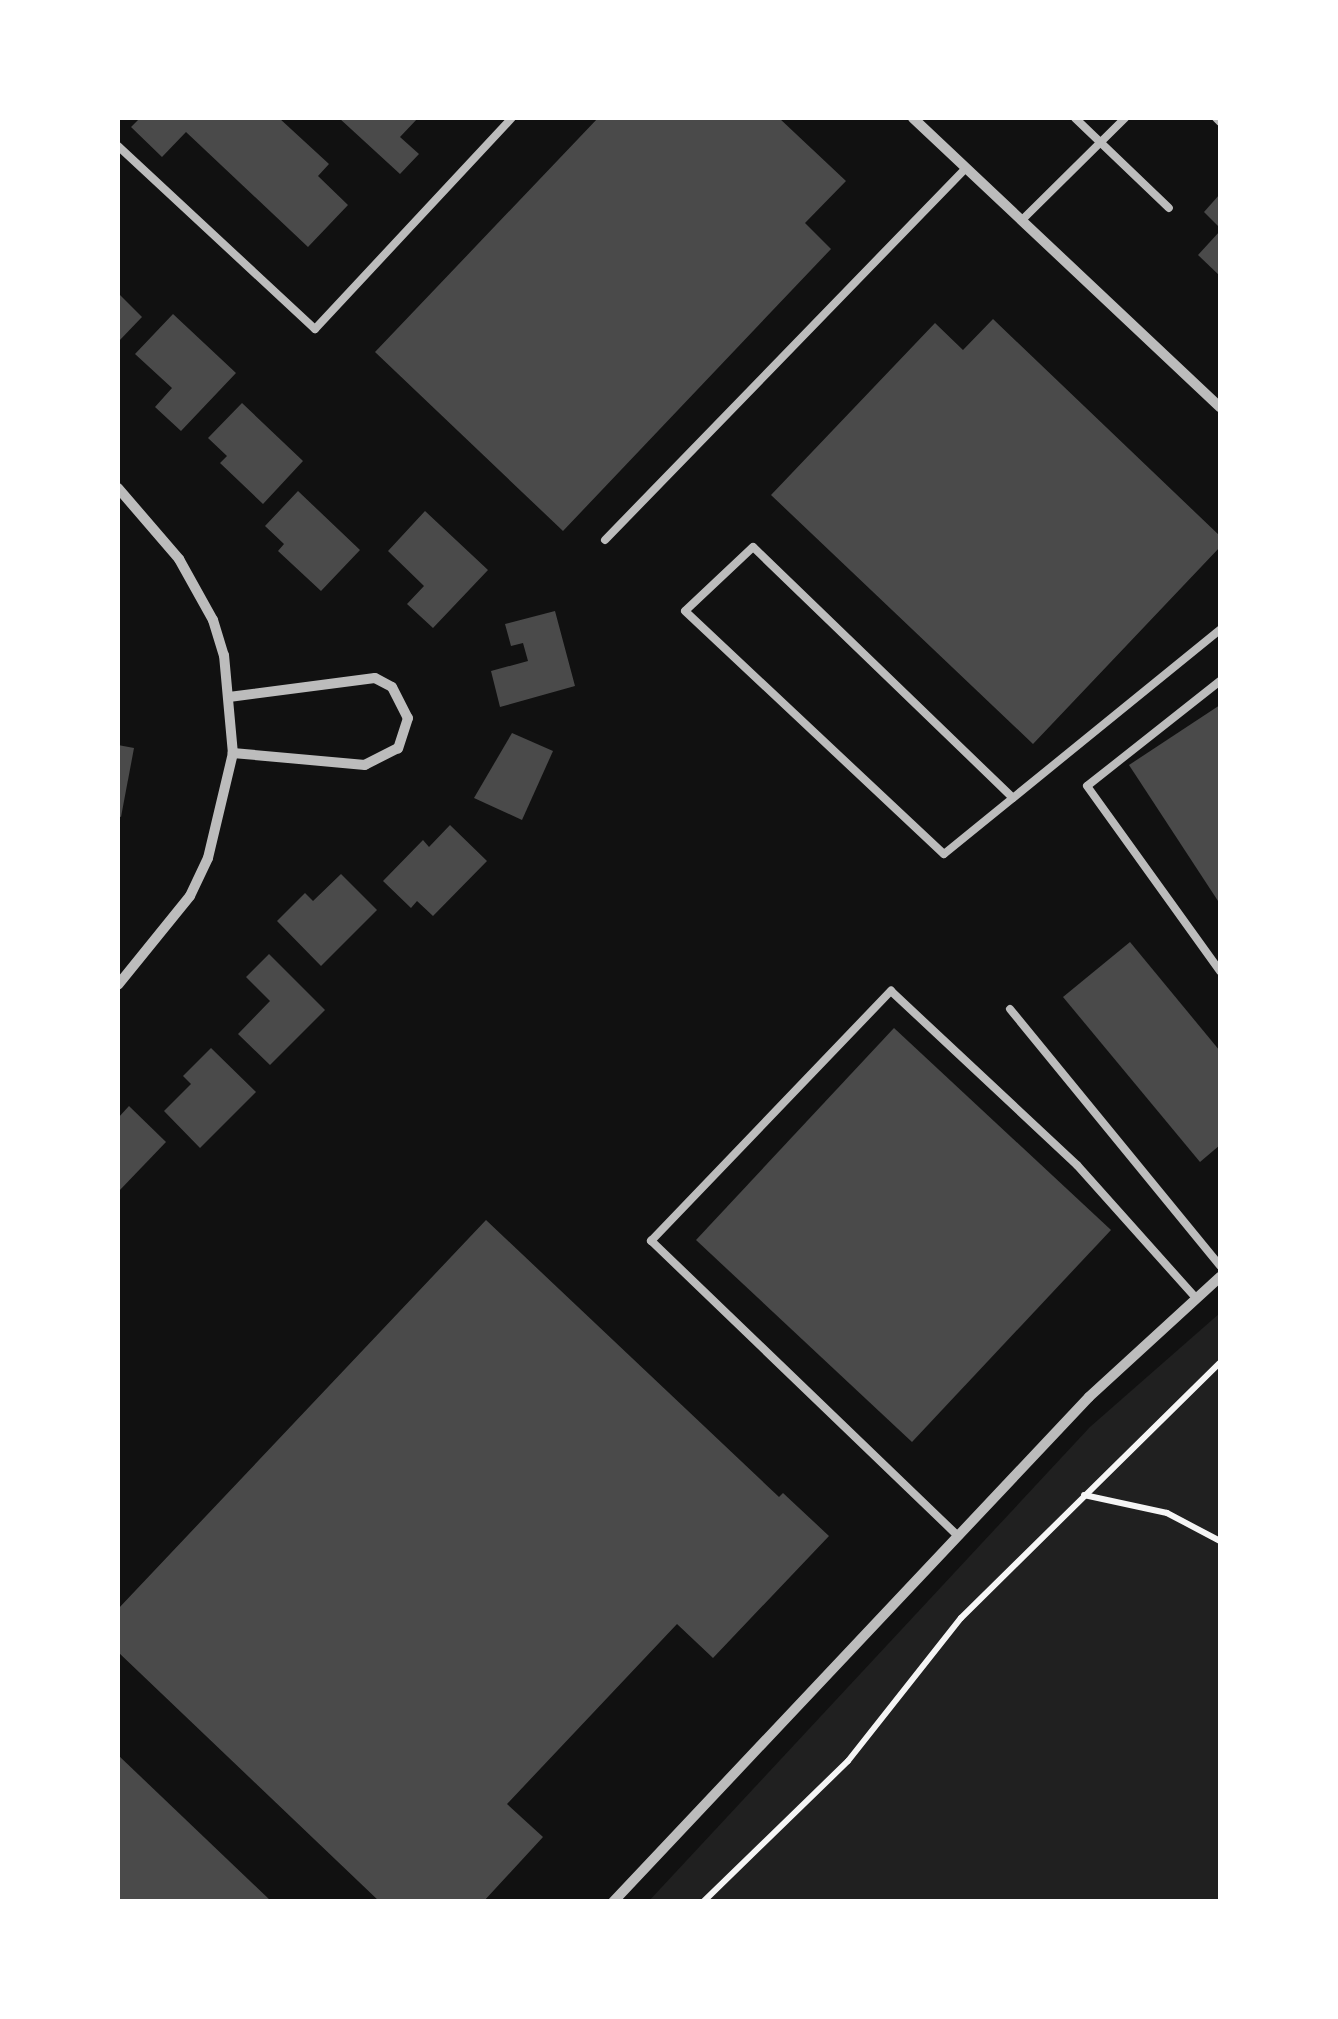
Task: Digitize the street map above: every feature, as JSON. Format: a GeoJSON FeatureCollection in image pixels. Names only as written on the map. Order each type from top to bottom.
{"type":"FeatureCollection","features":[{"type":"Feature","properties":{"kind":"street"},"geometry":{"type":"LineString","coordinates":[[913,118],[1220,407]]}},
{"type":"Feature","properties":{"kind":"street"},"geometry":{"type":"LineString","coordinates":[[118,488],[198,587],[224,655],[233,753],[208,858],[190,896],[118,985]]}},
{"type":"Feature","properties":{"kind":"street"},"geometry":{"type":"LineString","coordinates":[[230,697],[374,678],[392,687],[408,718],[398,748],[366,764],[233,753]]}},
{"type":"Feature","properties":{"kind":"street"},"geometry":{"type":"LineString","coordinates":[[614,1902],[958,1536],[1195,1297],[1220,1277]]}},
{"type":"Feature","properties":{"kind":"lane"},"geometry":{"type":"LineString","coordinates":[[118,146],[315,329],[512,118]]}},
{"type":"Feature","properties":{"kind":"lane"},"geometry":{"type":"LineString","coordinates":[[1075,118],[1169,208]]}},
{"type":"Feature","properties":{"kind":"lane"},"geometry":{"type":"LineString","coordinates":[[1022,220],[1124,118]]}},
{"type":"Feature","properties":{"kind":"lane"},"geometry":{"type":"LineString","coordinates":[[606,540],[966,168]]}},
{"type":"Feature","properties":{"kind":"lane"},"geometry":{"type":"LineString","coordinates":[[1013,798],[753,547],[686,611],[944,854],[1013,798],[1220,630]]}},
{"type":"Feature","properties":{"kind":"lane"},"geometry":{"type":"LineString","coordinates":[[1220,680],[1087,786],[1220,972]]}},
{"type":"Feature","properties":{"kind":"lane"},"geometry":{"type":"LineString","coordinates":[[958,1536],[651,1242],[892,991],[1077,1165],[1195,1297]]}},
{"type":"Feature","properties":{"kind":"lane"},"geometry":{"type":"LineString","coordinates":[[1010,1010],[1220,1266]]}},
{"type":"Feature","properties":{"kind":"path"},"geometry":{"type":"LineString","coordinates":[[703,1902],[848,1760],[961,1618],[1082,1494],[1220,1363]]}},
{"type":"Feature","properties":{"kind":"path"},"geometry":{"type":"LineString","coordinates":[[1082,1494],[1166,1513],[1220,1542]]}},
{"type":"Feature","properties":{"kind":"shaded area"},"geometry":{"type":"Polygon","coordinates":[[[1220,1313],[1220,1901],[648,1902],[1090,1427],[1220,1313]]]}},
{"type":"Feature","properties":{"kind":"building"},"geometry":{"type":"Polygon","coordinates":[[[140,118],[279,118],[329,164],[318,176],[348,205],[308,247],[186,132],[162,157],[131,127],[140,118]]]}},
{"type":"Feature","properties":{"kind":"building"},"geometry":{"type":"Polygon","coordinates":[[[339,118],[418,118],[400,137],[419,154],[400,174],[339,118]]]}},
{"type":"Feature","properties":{"kind":"building"},"geometry":{"type":"Polygon","coordinates":[[[598,118],[779,118],[846,181],[805,223],[831,249],[563,531],[375,352],[598,118]]]}},
{"type":"Feature","properties":{"kind":"building"},"geometry":{"type":"Polygon","coordinates":[[[1220,194],[1220,228],[1204,212],[1220,194]]]}},
{"type":"Feature","properties":{"kind":"building"},"geometry":{"type":"Polygon","coordinates":[[[1220,231],[1220,276],[1198,255],[1220,231]]]}},
{"type":"Feature","properties":{"kind":"building"},"geometry":{"type":"Polygon","coordinates":[[[118,293],[142,317],[118,342],[118,293]]]}},
{"type":"Feature","properties":{"kind":"building"},"geometry":{"type":"Polygon","coordinates":[[[173,314],[236,373],[181,431],[155,407],[172,388],[135,354],[173,314]]]}},
{"type":"Feature","properties":{"kind":"building"},"geometry":{"type":"Polygon","coordinates":[[[993,319],[1220,536],[1220,547],[1033,744],[771,495],[935,323],[963,350],[993,319]]]}},
{"type":"Feature","properties":{"kind":"building"},"geometry":{"type":"Polygon","coordinates":[[[242,403],[303,461],[263,504],[220,463],[227,456],[208,438],[242,403]]]}},
{"type":"Feature","properties":{"kind":"building"},"geometry":{"type":"Polygon","coordinates":[[[298,491],[360,550],[321,591],[278,551],[284,544],[265,526],[298,491]]]}},
{"type":"Feature","properties":{"kind":"building"},"geometry":{"type":"Polygon","coordinates":[[[425,511],[488,570],[433,628],[407,604],[424,586],[388,551],[425,511]]]}},
{"type":"Feature","properties":{"kind":"building"},"geometry":{"type":"Polygon","coordinates":[[[555,611],[575,686],[500,707],[491,671],[528,661],[523,643],[511,646],[505,624],[555,611]]]}},
{"type":"Feature","properties":{"kind":"building"},"geometry":{"type":"Polygon","coordinates":[[[1220,705],[1220,904],[1129,765],[1220,705]]]}},
{"type":"Feature","properties":{"kind":"building"},"geometry":{"type":"Polygon","coordinates":[[[512,733],[553,751],[522,820],[474,798],[512,733]]]}},
{"type":"Feature","properties":{"kind":"building"},"geometry":{"type":"Polygon","coordinates":[[[118,745],[134,748],[121,817],[118,816],[118,745]]]}},
{"type":"Feature","properties":{"kind":"building"},"geometry":{"type":"Polygon","coordinates":[[[450,825],[487,861],[433,916],[417,901],[411,908],[383,881],[423,840],[429,847],[450,825]]]}},
{"type":"Feature","properties":{"kind":"building"},"geometry":{"type":"Polygon","coordinates":[[[341,874],[377,910],[321,966],[277,921],[305,893],[313,901],[341,874]]]}},
{"type":"Feature","properties":{"kind":"building"},"geometry":{"type":"Polygon","coordinates":[[[1130,942],[1220,1051],[1220,1145],[1200,1162],[1063,997],[1130,942]]]}},
{"type":"Feature","properties":{"kind":"building"},"geometry":{"type":"Polygon","coordinates":[[[269,954],[325,1010],[270,1065],[238,1034],[270,1001],[246,977],[269,954]]]}},
{"type":"Feature","properties":{"kind":"building"},"geometry":{"type":"Polygon","coordinates":[[[894,1028],[1111,1230],[912,1442],[696,1240],[894,1028]]]}},
{"type":"Feature","properties":{"kind":"building"},"geometry":{"type":"Polygon","coordinates":[[[211,1048],[256,1092],[200,1148],[164,1111],[191,1084],[183,1076],[211,1048]]]}},
{"type":"Feature","properties":{"kind":"building"},"geometry":{"type":"Polygon","coordinates":[[[129,1106],[166,1142],[118,1192],[118,1118],[129,1106]]]}},
{"type":"Feature","properties":{"kind":"building"},"geometry":{"type":"Polygon","coordinates":[[[486,1220],[779,1497],[783,1493],[829,1536],[713,1658],[677,1624],[507,1804],[543,1837],[483,1902],[380,1902],[118,1652],[118,1609],[486,1220]]]}},
{"type":"Feature","properties":{"kind":"building"},"geometry":{"type":"Polygon","coordinates":[[[118,1755],[272,1902],[118,1902],[118,1755]]]}}]}
